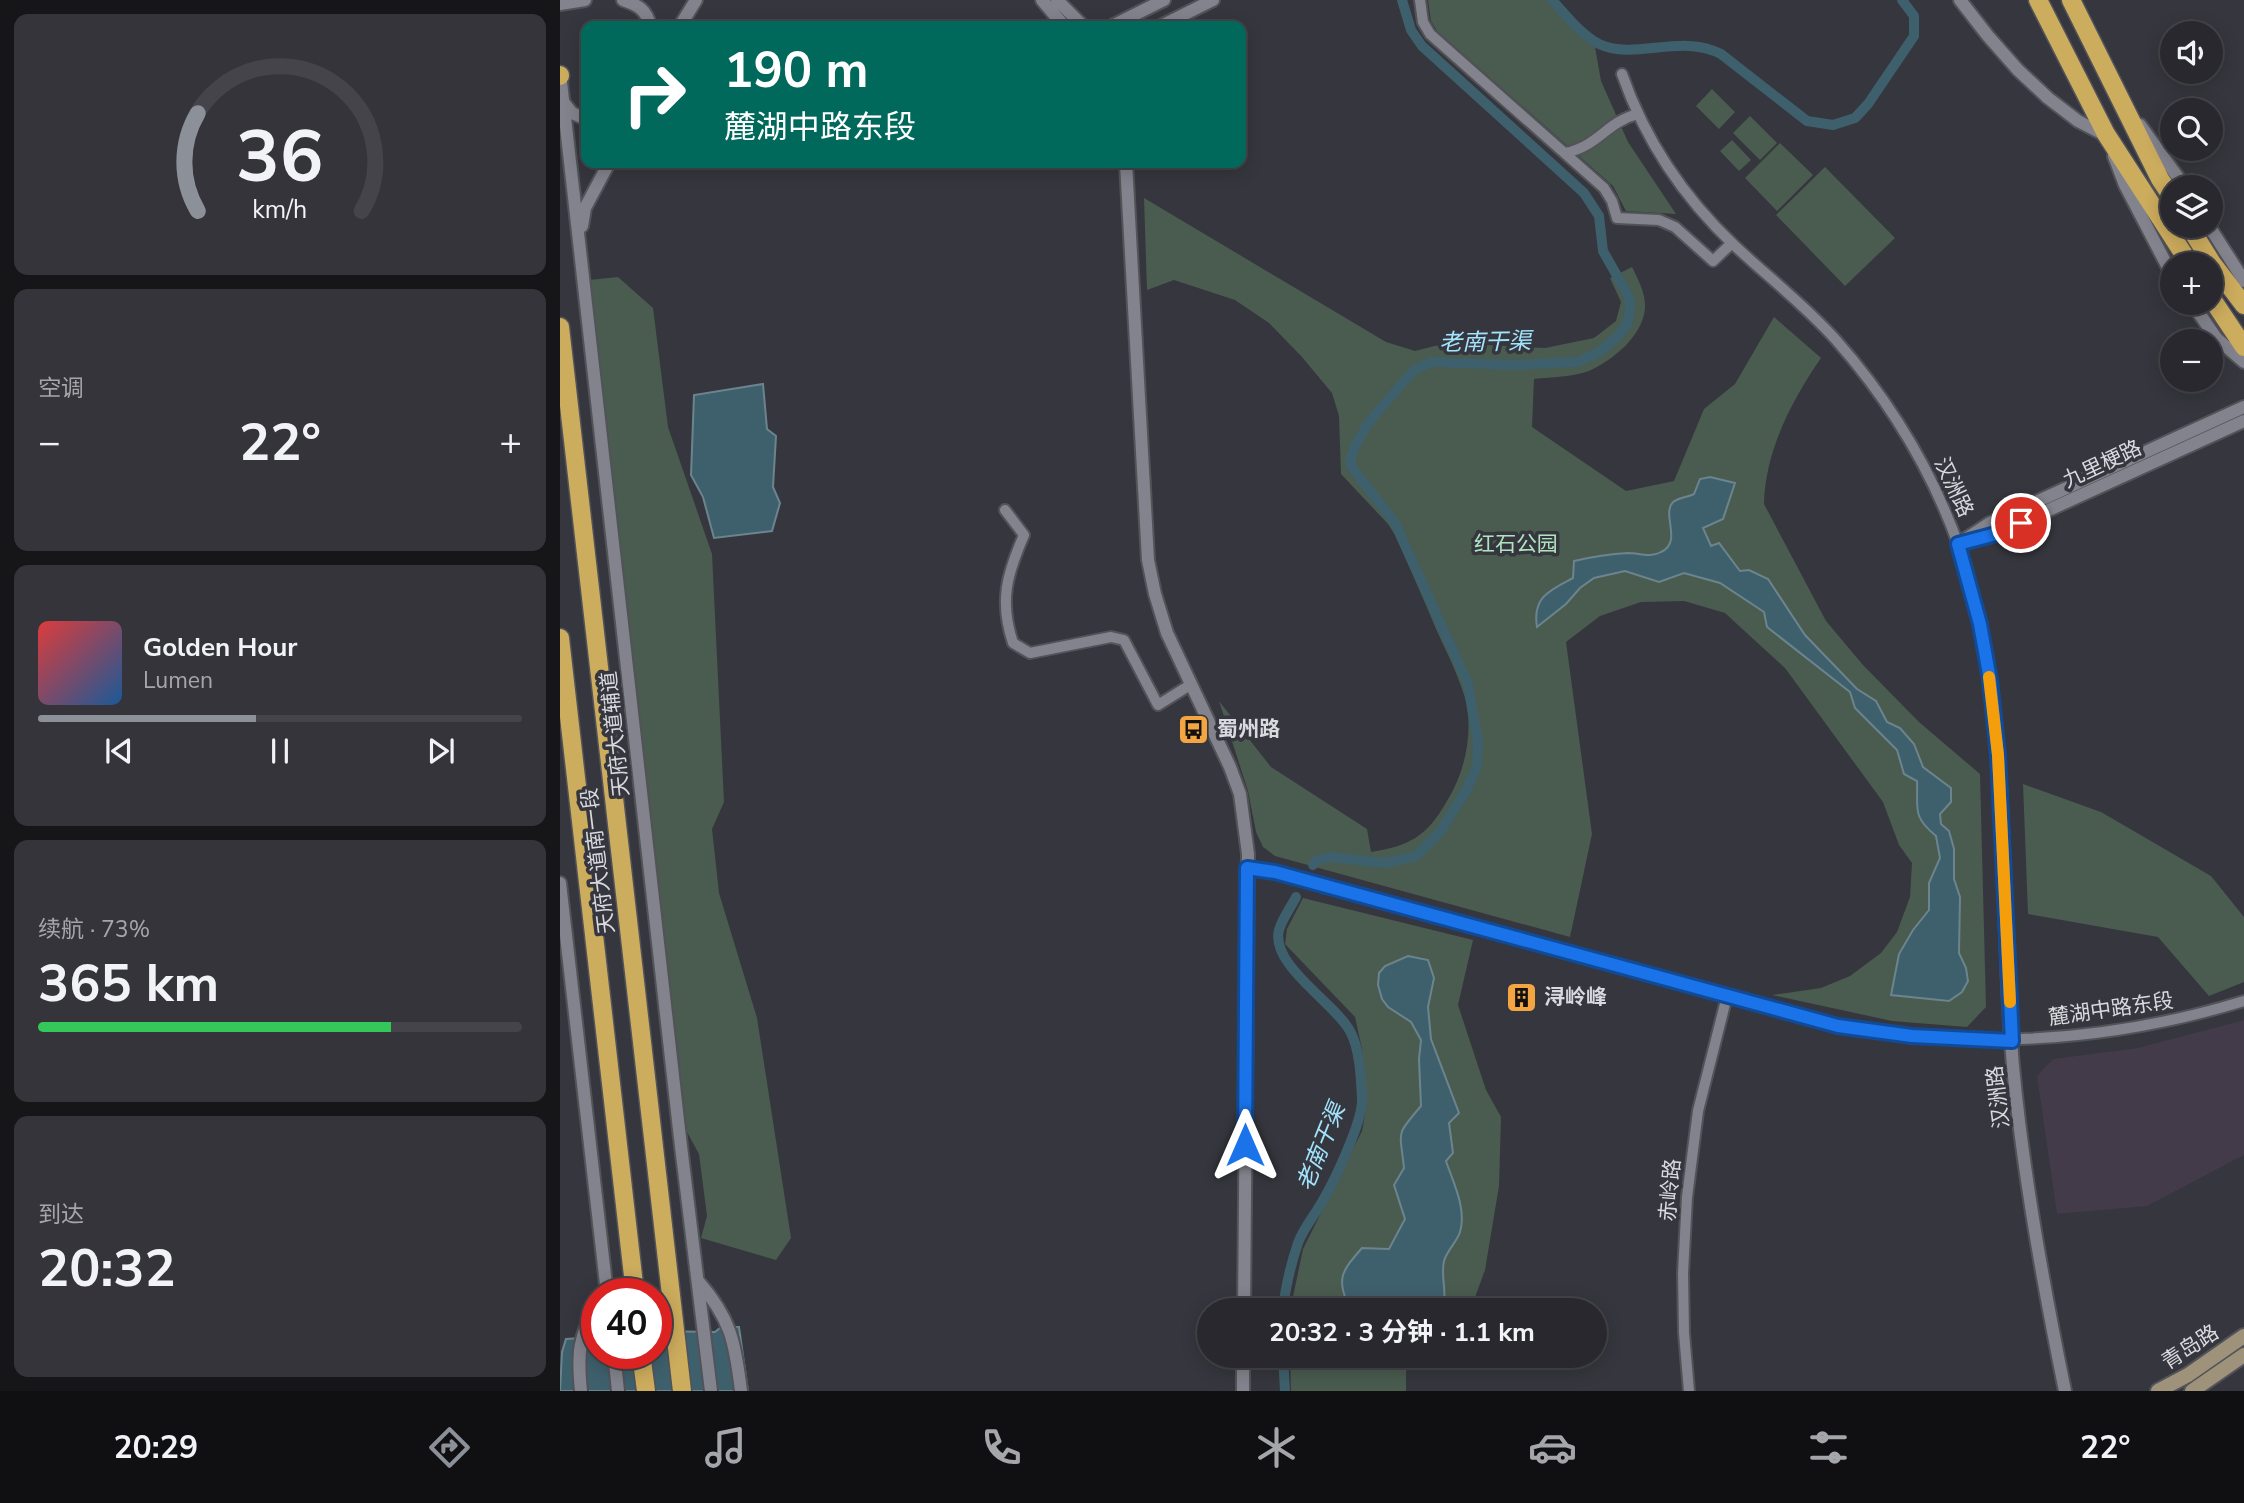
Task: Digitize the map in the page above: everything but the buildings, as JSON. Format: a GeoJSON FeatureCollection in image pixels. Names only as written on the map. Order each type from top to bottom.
{"type":"FeatureCollection","features":[{"type":"Feature","properties":{"kind":"highway"},"geometry":{"type":"LineString","coordinates":[[2038,0],[2106,134],[2181,252]]}},
{"type":"Feature","properties":{"kind":"highway"},"geometry":{"type":"LineString","coordinates":[[2071,0],[2161,175]]}},
{"type":"Feature","properties":{"kind":"highway"},"geometry":{"type":"LineString","coordinates":[[2196,238],[2244,305]]}},
{"type":"Feature","properties":{"kind":"highway"},"geometry":{"type":"LineString","coordinates":[[2223,315],[2244,347]]}},
{"type":"Feature","properties":{"kind":"highway","name":"天府大道南一段"},"geometry":{"type":"LineString","coordinates":[[560,327],[682,1391]]}},
{"type":"Feature","properties":{"kind":"highway","name":"天府大道南一段"},"geometry":{"type":"LineString","coordinates":[[560,638],[633,1278]]}},
{"type":"Feature","properties":{"kind":"highway"},"geometry":{"type":"LineString","coordinates":[[644,1369],[646,1391]]}},
{"type":"Feature","properties":{"kind":"main road","name":"青岛路"},"geometry":{"type":"LineString","coordinates":[[2158,1391],[2188,1375],[2244,1336]]}},
{"type":"Feature","properties":{"kind":"main road","name":"青岛路"},"geometry":{"type":"LineString","coordinates":[[2192,1391],[2244,1355]]}},
{"type":"Feature","properties":{"kind":"street"},"geometry":{"type":"LineString","coordinates":[[560,4],[585,0]]}},
{"type":"Feature","properties":{"kind":"street"},"geometry":{"type":"LineString","coordinates":[[623,0],[640,7],[649,21]]}},
{"type":"Feature","properties":{"kind":"street"},"geometry":{"type":"LineString","coordinates":[[683,21],[696,0]]}},
{"type":"Feature","properties":{"kind":"street"},"geometry":{"type":"LineString","coordinates":[[1042,0],[1060,21]]}},
{"type":"Feature","properties":{"kind":"street"},"geometry":{"type":"LineString","coordinates":[[1057,0],[1078,21]]}},
{"type":"Feature","properties":{"kind":"street"},"geometry":{"type":"LineString","coordinates":[[1122,21],[1164,0]]}},
{"type":"Feature","properties":{"kind":"street"},"geometry":{"type":"LineString","coordinates":[[1171,21],[1213,0]]}},
{"type":"Feature","properties":{"kind":"street"},"geometry":{"type":"LineString","coordinates":[[1420,0],[1423,22],[1430,34],[1604,188],[1612,201],[1617,218],[1659,220],[1675,227],[1713,261],[1732,243]]}},
{"type":"Feature","properties":{"kind":"street"},"geometry":{"type":"LineString","coordinates":[[1960,0],[2011,61],[2048,98],[2078,121],[2106,134],[2125,185],[2160,252]]}},
{"type":"Feature","properties":{"kind":"street","name":"汉洲路"},"geometry":{"type":"LineString","coordinates":[[1622,74],[1638,114],[1673,175],[1698,208],[1834,338],[1864,373],[1912,445],[1949,519],[1958,544],[1980,624],[1990,680],[1998,755],[2012,1041],[2041,1264],[2065,1391]]}},
{"type":"Feature","properties":{"kind":"street","name":"天府大道辅道"},"geometry":{"type":"LineString","coordinates":[[560,75],[711,1391]]}},
{"type":"Feature","properties":{"kind":"street"},"geometry":{"type":"LineString","coordinates":[[2120,97],[2176,175]]}},
{"type":"Feature","properties":{"kind":"street"},"geometry":{"type":"LineString","coordinates":[[564,102],[572,113],[581,116]]}},
{"type":"Feature","properties":{"kind":"street"},"geometry":{"type":"LineString","coordinates":[[1565,153],[1589,145],[1619,121],[1638,114]]}},
{"type":"Feature","properties":{"kind":"street"},"geometry":{"type":"LineString","coordinates":[[579,240],[585,208],[606,168]]}},
{"type":"Feature","properties":{"kind":"street"},"geometry":{"type":"LineString","coordinates":[[1126,168],[1148,560],[1167,633],[1240,793],[1247,868],[1244,1298]]}},
{"type":"Feature","properties":{"kind":"street"},"geometry":{"type":"LineString","coordinates":[[2217,238],[2244,281]]}},
{"type":"Feature","properties":{"kind":"street"},"geometry":{"type":"LineString","coordinates":[[2200,315],[2216,338],[2244,362]]}},
{"type":"Feature","properties":{"kind":"street","name":"九里梗路"},"geometry":{"type":"LineString","coordinates":[[1958,544],[1990,523],[2244,407]]}},
{"type":"Feature","properties":{"kind":"street","name":"九里梗路"},"geometry":{"type":"LineString","coordinates":[[1958,544],[1996,534],[2244,421]]}},
{"type":"Feature","properties":{"kind":"street"},"geometry":{"type":"LineString","coordinates":[[1005,510],[1024,535],[1009,568],[1005,620],[1013,643],[1030,653],[1111,637],[1124,640],[1158,705],[1190,685]]}},
{"type":"Feature","properties":{"kind":"street","name":"麓湖中路东段"},"geometry":{"type":"LineString","coordinates":[[1247,868],[1275,872],[1810,1019],[1871,1031],[1923,1037],[2012,1041],[2105,1034],[2190,1017],[2244,1001]]}},
{"type":"Feature","properties":{"kind":"street"},"geometry":{"type":"LineString","coordinates":[[560,883],[604,1278]]}},
{"type":"Feature","properties":{"kind":"street","name":"赤岭路"},"geometry":{"type":"LineString","coordinates":[[1689,1391],[1683,1273],[1687,1197],[1698,1111],[1727,996]]}},
{"type":"Feature","properties":{"kind":"street"},"geometry":{"type":"LineString","coordinates":[[698,1281],[717,1302],[729,1327],[735,1346],[741,1391]]}},
{"type":"Feature","properties":{"kind":"street"},"geometry":{"type":"LineString","coordinates":[[581,1339],[578,1363],[581,1391]]}},
{"type":"Feature","properties":{"kind":"street"},"geometry":{"type":"LineString","coordinates":[[1243,1368],[1243,1391]]}},
{"type":"Feature","properties":{"kind":"street"},"geometry":{"type":"LineString","coordinates":[[616,1369],[618,1391]]}},
{"type":"Feature","properties":{"kind":"shaded area"},"geometry":{"type":"Polygon","coordinates":[[[2244,1020],[2244,1155],[2147,1206],[2057,1214],[2037,1076],[2053,1059],[2138,1048],[2244,1020]]]}},
{"type":"Feature","properties":{"kind":"green space"},"geometry":{"type":"Polygon","coordinates":[[[1428,0],[1547,0],[1595,47],[1601,81],[1628,142],[1676,214],[1626,211],[1613,186],[1437,31],[1431,21],[1428,0]]]}},
{"type":"Feature","properties":{"kind":"green space"},"geometry":{"type":"Polygon","coordinates":[[[1712,89],[1735,112],[1719,129],[1696,106],[1712,89]]]}},
{"type":"Feature","properties":{"kind":"green space"},"geometry":{"type":"Polygon","coordinates":[[[1750,116],[1777,143],[1760,160],[1733,133],[1750,116]]]}},
{"type":"Feature","properties":{"kind":"green space"},"geometry":{"type":"Polygon","coordinates":[[[1732,140],[1751,160],[1739,171],[1720,151],[1732,140]]]}},
{"type":"Feature","properties":{"kind":"green space"},"geometry":{"type":"Polygon","coordinates":[[[1780,143],[1813,175],[1777,211],[1745,178],[1780,143]]]}},
{"type":"Feature","properties":{"kind":"green space"},"geometry":{"type":"Polygon","coordinates":[[[1825,167],[1895,238],[1845,286],[1776,215],[1825,167]]]}},
{"type":"Feature","properties":{"kind":"green space","name":"红石公园"},"geometry":{"type":"Polygon","coordinates":[[[1144,198],[1386,342],[1415,351],[1446,343],[1545,348],[1594,338],[1616,321],[1621,302],[1610,278],[1632,267],[1645,303],[1639,328],[1617,354],[1589,371],[1534,379],[1532,427],[1626,491],[1674,481],[1704,409],[1735,384],[1774,317],[1821,358],[1782,427],[1769,465],[1764,504],[1826,621],[1863,665],[1919,722],[1980,774],[1986,1007],[1967,1027],[1892,1021],[1772,995],[1821,988],[1850,976],[1881,953],[1897,932],[1910,897],[1912,863],[1899,845],[1883,802],[1785,668],[1725,613],[1684,601],[1641,602],[1600,616],[1566,642],[1592,834],[1570,937],[1275,856],[1263,847],[1256,832],[1248,791],[1219,701],[1271,767],[1367,829],[1371,852],[1397,846],[1416,837],[1440,813],[1463,765],[1468,738],[1468,711],[1455,671],[1395,535],[1341,474],[1339,416],[1332,393],[1269,323],[1235,300],[1174,280],[1147,290],[1144,198]]]}},
{"type":"Feature","properties":{"kind":"green space"},"geometry":{"type":"Polygon","coordinates":[[[618,277],[653,308],[668,427],[712,554],[724,802],[712,829],[719,893],[757,1018],[791,1238],[776,1260],[701,1238],[707,1216],[699,1154],[687,1132],[589,280],[618,277]]]}},
{"type":"Feature","properties":{"kind":"green space"},"geometry":{"type":"Polygon","coordinates":[[[2023,784],[2101,812],[2211,876],[2244,917],[2244,982],[2209,996],[2158,937],[2028,914],[2023,784]]]}},
{"type":"Feature","properties":{"kind":"green space"},"geometry":{"type":"Polygon","coordinates":[[[1303,898],[1473,940],[1458,1005],[1486,1090],[1501,1117],[1499,1186],[1485,1270],[1475,1298],[1293,1298],[1303,1249],[1362,1131],[1367,1103],[1362,1049],[1355,1017],[1285,944],[1287,929],[1303,898]]]}},
{"type":"Feature","properties":{"kind":"green space"},"geometry":{"type":"Polygon","coordinates":[[[1290,1368],[1409,1368],[1406,1371],[1406,1391],[1291,1391],[1290,1368]]]}},
{"type":"Feature","properties":{"kind":"water"},"geometry":{"type":"Polygon","coordinates":[[[763,384],[767,429],[776,436],[773,487],[780,503],[772,531],[714,538],[703,497],[691,475],[694,395],[763,384]]]}},
{"type":"Feature","properties":{"kind":"water"},"geometry":{"type":"Polygon","coordinates":[[[1710,477],[1735,483],[1723,519],[1703,528],[1711,546],[1719,543],[1740,571],[1749,570],[1768,579],[1805,635],[1857,689],[1876,701],[1887,722],[1900,728],[1914,744],[1923,767],[1951,788],[1951,802],[1940,814],[1941,824],[1949,831],[1954,849],[1954,879],[1960,897],[1959,953],[1968,981],[1962,992],[1949,1001],[1891,995],[1899,954],[1929,910],[1929,883],[1940,858],[1936,836],[1923,823],[1918,812],[1917,781],[1904,774],[1897,750],[1855,708],[1850,692],[1767,627],[1764,612],[1720,583],[1684,573],[1659,582],[1625,571],[1594,578],[1537,627],[1537,608],[1540,601],[1550,591],[1573,578],[1574,561],[1614,554],[1649,555],[1661,552],[1670,542],[1669,513],[1673,502],[1694,494],[1700,479],[1710,477]]]}},
{"type":"Feature","properties":{"kind":"water"},"geometry":{"type":"Polygon","coordinates":[[[1408,956],[1428,960],[1434,978],[1428,1007],[1431,1039],[1459,1113],[1449,1123],[1453,1153],[1446,1161],[1458,1196],[1462,1223],[1459,1236],[1444,1261],[1444,1298],[1346,1298],[1343,1291],[1345,1270],[1362,1248],[1389,1249],[1405,1219],[1394,1185],[1404,1168],[1401,1134],[1421,1106],[1421,1040],[1411,1022],[1388,1007],[1382,999],[1378,985],[1379,973],[1385,966],[1408,956]]]}},
{"type":"Feature","properties":{"kind":"water"},"geometry":{"type":"Polygon","coordinates":[[[721,1327],[739,1327],[748,1391],[560,1391],[562,1352],[566,1339],[581,1338],[581,1369],[672,1369],[672,1331],[715,1332],[721,1327]]]}},
{"type":"Feature","properties":{"kind":"waterway","name":"老南干渠"},"geometry":{"type":"LineString","coordinates":[[1313,865],[1317,860],[1329,857],[1385,863],[1416,856],[1440,832],[1467,789],[1477,766],[1478,743],[1468,684],[1395,523],[1351,466],[1355,446],[1369,422],[1413,371],[1431,362],[1515,365],[1577,362],[1598,353],[1617,337],[1627,324],[1630,309],[1629,297],[1603,251],[1599,216],[1584,193],[1422,46],[1411,30],[1402,0]]}},
{"type":"Feature","properties":{"kind":"waterway","name":"老南干渠"},"geometry":{"type":"LineString","coordinates":[[1552,0],[1580,30],[1599,44],[1628,50],[1674,46],[1706,48],[1721,54],[1807,121],[1833,125],[1855,118],[1868,104],[1914,36],[1914,16],[1902,0]]}},
{"type":"Feature","properties":{"kind":"waterway","name":"老南干渠"},"geometry":{"type":"LineString","coordinates":[[1285,1298],[1298,1243],[1340,1166],[1358,1122],[1362,1099],[1358,1055],[1350,1031],[1294,970],[1284,957],[1279,943],[1280,926],[1296,897]]}},
{"type":"Feature","properties":{"kind":"waterway","name":"老南干渠"},"geometry":{"type":"LineString","coordinates":[[1284,1368],[1285,1391]]}},
{"type":"Feature","properties":{"kind":"slow traffic"},"geometry":{"type":"LineString","coordinates":[[1989,677],[1998,755],[2010,1002]]}},
{"type":"Feature","properties":{"kind":"place","name":"蜀州路"},"geometry":{"type":"Point","coordinates":[1194,729]}},
{"type":"Feature","properties":{"kind":"place","name":"浔岭峰"},"geometry":{"type":"Point","coordinates":[1521,997]}},
{"type":"Feature","properties":{"kind":"route"},"geometry":{"type":"LineString","coordinates":[[1245,1145],[1247,868],[1275,872],[1838,1026],[1912,1036],[2012,1041],[1998,755],[1990,680],[1980,624],[1958,544],[1996,534],[2021,523]]}}]}
